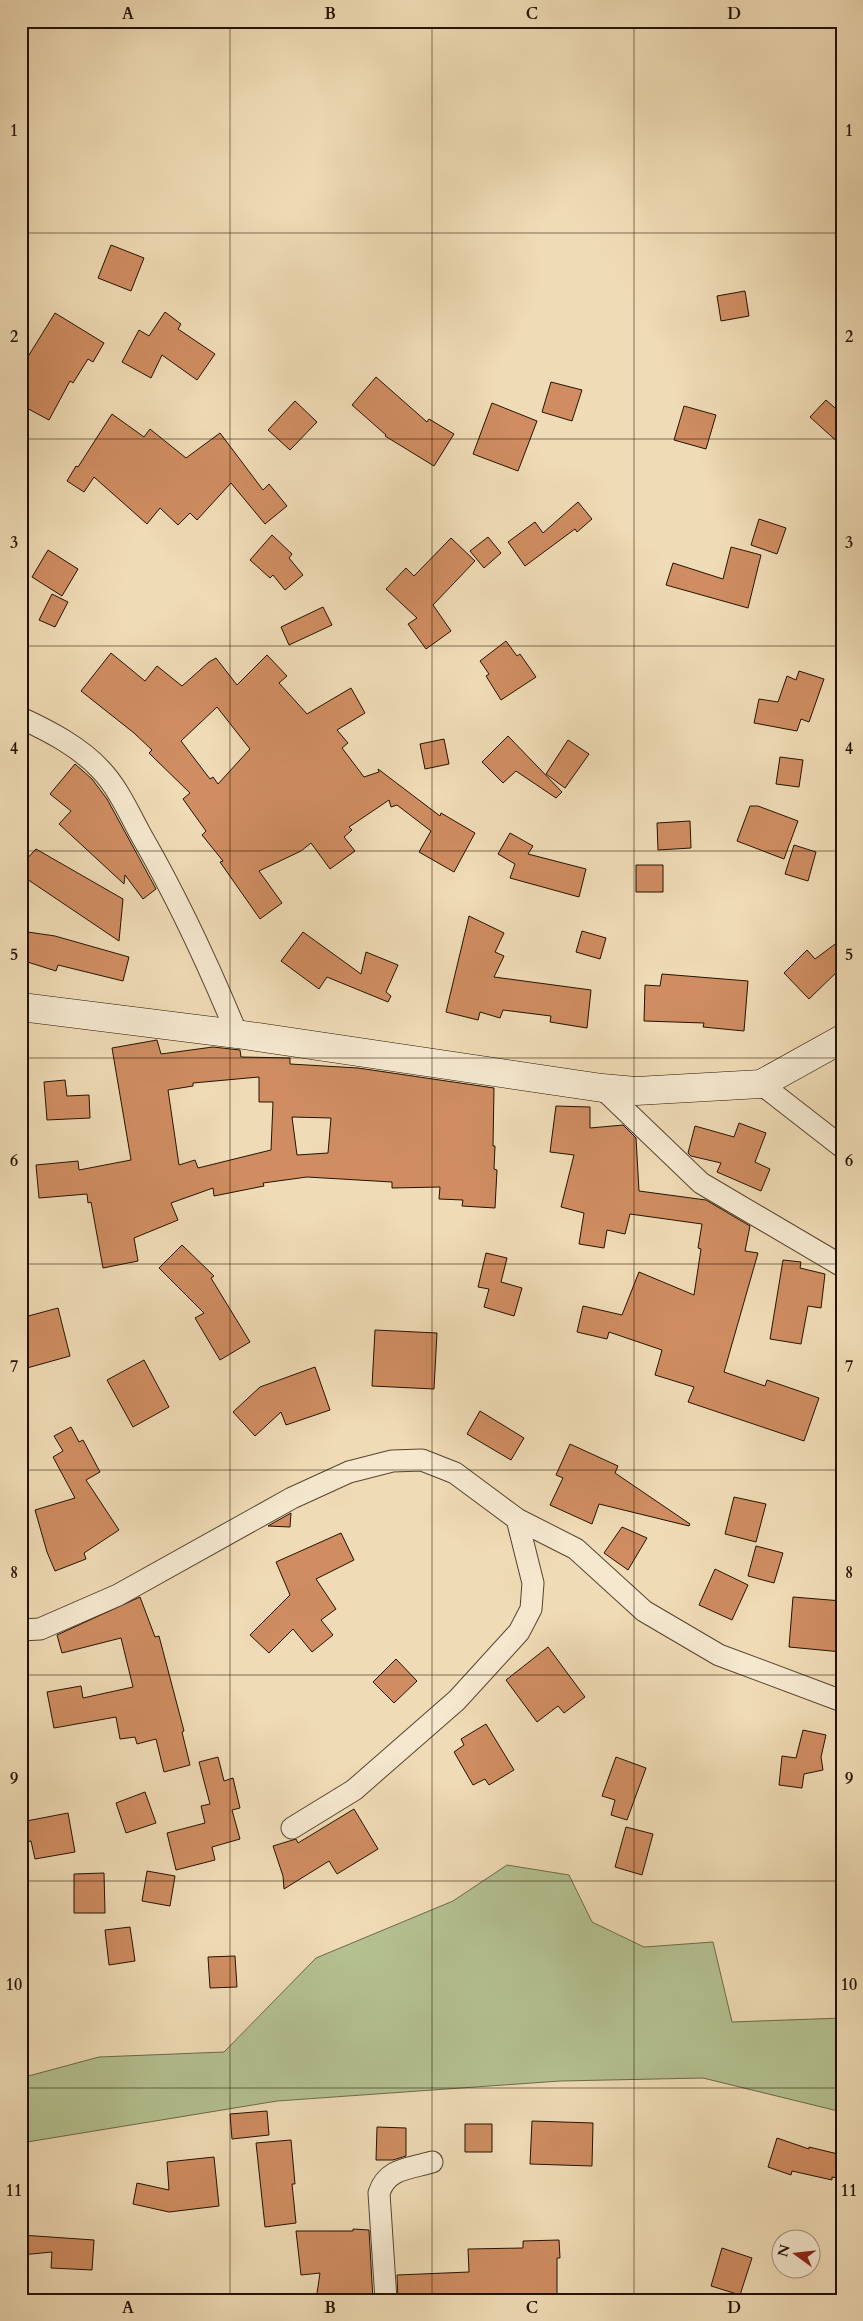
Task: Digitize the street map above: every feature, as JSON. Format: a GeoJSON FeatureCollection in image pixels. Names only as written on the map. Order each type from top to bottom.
{"type":"FeatureCollection","features":[{"type":"Feature","properties":{"kind":"main road"},"geometry":{"type":"LineString","coordinates":[[21,1007],[237,1034],[602,1088],[636,1091],[761,1084],[842,1038]]}},
{"type":"Feature","properties":{"kind":"street"},"geometry":{"type":"LineString","coordinates":[[21,718],[55,734],[100,769],[116,790],[180,906],[207,961],[237,1034]]}},
{"type":"Feature","properties":{"kind":"street"},"geometry":{"type":"LineString","coordinates":[[761,1084],[842,1147]]}},
{"type":"Feature","properties":{"kind":"street"},"geometry":{"type":"LineString","coordinates":[[602,1088],[701,1183],[842,1266]]}},
{"type":"Feature","properties":{"kind":"street"},"geometry":{"type":"LineString","coordinates":[[21,1630],[40,1629],[118,1595],[292,1498],[341,1475],[392,1461],[422,1460],[454,1473],[517,1519],[576,1549],[644,1611],[712,1651],[768,1675],[842,1701]]}},
{"type":"Feature","properties":{"kind":"street"},"geometry":{"type":"LineString","coordinates":[[292,1828],[354,1790],[457,1700],[519,1632],[531,1609],[532,1583],[517,1519]]}},
{"type":"Feature","properties":{"kind":"street"},"geometry":{"type":"LineString","coordinates":[[386,2300],[379,2193],[382,2182],[391,2174],[432,2162]]}},
{"type":"Feature","properties":{"kind":"green space"},"geometry":{"type":"Polygon","coordinates":[[[507,1865],[569,1875],[592,1922],[644,1947],[713,1942],[732,2022],[842,2018],[842,2112],[703,2078],[560,2081],[277,2101],[21,2143],[21,2078],[99,2057],[224,2052],[316,1958],[453,1901],[507,1865]]]}},
{"type":"Feature","properties":{"kind":"building"},"geometry":{"type":"Polygon","coordinates":[[[111,245],[144,258],[131,291],[98,278],[111,245]]]}},
{"type":"Feature","properties":{"kind":"building"},"geometry":{"type":"Polygon","coordinates":[[[745,291],[749,316],[721,321],[717,296],[745,291]]]}},
{"type":"Feature","properties":{"kind":"building"},"geometry":{"type":"Polygon","coordinates":[[[165,312],[181,324],[178,329],[215,354],[197,380],[162,355],[151,378],[122,362],[139,330],[149,336],[165,312]]]}},
{"type":"Feature","properties":{"kind":"building"},"geometry":{"type":"Polygon","coordinates":[[[55,313],[104,343],[93,362],[88,359],[73,383],[70,381],[49,420],[21,405],[21,372],[29,355],[55,313]]]}},
{"type":"Feature","properties":{"kind":"building"},"geometry":{"type":"Polygon","coordinates":[[[376,377],[427,422],[429,419],[454,434],[434,466],[385,436],[352,405],[376,377]]]}},
{"type":"Feature","properties":{"kind":"building"},"geometry":{"type":"Polygon","coordinates":[[[551,382],[582,390],[572,421],[542,412],[551,382]]]}},
{"type":"Feature","properties":{"kind":"building"},"geometry":{"type":"Polygon","coordinates":[[[826,400],[842,414],[842,446],[810,417],[826,400]]]}},
{"type":"Feature","properties":{"kind":"building"},"geometry":{"type":"Polygon","coordinates":[[[295,401],[317,422],[290,450],[268,430],[295,401]]]}},
{"type":"Feature","properties":{"kind":"building"},"geometry":{"type":"Polygon","coordinates":[[[492,403],[537,421],[518,471],[473,454],[492,403]]]}},
{"type":"Feature","properties":{"kind":"building"},"geometry":{"type":"Polygon","coordinates":[[[684,406],[716,415],[706,449],[674,440],[684,406]]]}},
{"type":"Feature","properties":{"kind":"building"},"geometry":{"type":"Polygon","coordinates":[[[112,414],[144,437],[150,429],[186,458],[220,433],[263,490],[269,484],[287,506],[265,524],[231,483],[197,520],[190,513],[178,525],[160,508],[147,524],[94,477],[84,492],[67,481],[112,414]]]}},
{"type":"Feature","properties":{"kind":"building"},"geometry":{"type":"Polygon","coordinates":[[[578,502],[592,519],[577,532],[575,529],[525,566],[508,542],[535,522],[543,533],[578,502]]]}},
{"type":"Feature","properties":{"kind":"building"},"geometry":{"type":"Polygon","coordinates":[[[759,519],[786,528],[777,554],[751,545],[759,519]]]}},
{"type":"Feature","properties":{"kind":"building"},"geometry":{"type":"Polygon","coordinates":[[[272,535],[292,554],[289,558],[303,575],[285,590],[273,575],[270,578],[250,560],[272,535]]]}},
{"type":"Feature","properties":{"kind":"building"},"geometry":{"type":"Polygon","coordinates":[[[488,537],[501,553],[484,568],[470,551],[488,537]]]}},
{"type":"Feature","properties":{"kind":"building"},"geometry":{"type":"Polygon","coordinates":[[[451,538],[475,561],[433,605],[451,631],[426,649],[408,624],[417,618],[386,589],[406,568],[414,576],[451,538]]]}},
{"type":"Feature","properties":{"kind":"building"},"geometry":{"type":"Polygon","coordinates":[[[731,547],[761,555],[748,608],[666,585],[673,563],[723,579],[731,547]]]}},
{"type":"Feature","properties":{"kind":"building"},"geometry":{"type":"Polygon","coordinates":[[[48,550],[78,569],[62,596],[32,577],[48,550]]]}},
{"type":"Feature","properties":{"kind":"building"},"geometry":{"type":"Polygon","coordinates":[[[52,594],[68,602],[55,627],[39,620],[52,594]]]}},
{"type":"Feature","properties":{"kind":"building"},"geometry":{"type":"Polygon","coordinates":[[[323,607],[332,625],[289,645],[281,627],[323,607]]]}},
{"type":"Feature","properties":{"kind":"building"},"geometry":{"type":"Polygon","coordinates":[[[506,641],[517,656],[520,654],[536,677],[501,700],[486,676],[489,674],[480,661],[506,641]]]}},
{"type":"Feature","properties":{"kind":"building"},"geometry":{"type":"Polygon","coordinates":[[[111,653],[145,681],[157,666],[182,686],[216,658],[237,685],[267,655],[287,676],[279,683],[307,714],[351,688],[365,713],[337,730],[348,743],[342,748],[364,777],[379,772],[378,769],[440,816],[441,813],[475,833],[454,872],[419,852],[431,831],[397,805],[391,807],[389,800],[349,827],[352,830],[344,837],[355,851],[330,869],[311,843],[301,851],[259,871],[282,903],[260,919],[220,862],[223,861],[202,835],[206,831],[183,799],[190,793],[149,753],[152,750],[134,733],[81,691],[111,653]],[[217,707],[181,741],[210,779],[213,777],[218,784],[250,749],[217,707]]]}},
{"type":"Feature","properties":{"kind":"building"},"geometry":{"type":"Polygon","coordinates":[[[799,671],[824,679],[809,722],[801,719],[797,731],[754,723],[759,699],[778,702],[787,676],[796,680],[799,671]]]}},
{"type":"Feature","properties":{"kind":"building"},"geometry":{"type":"Polygon","coordinates":[[[508,736],[562,792],[556,798],[516,771],[503,783],[482,762],[508,736]]]}},
{"type":"Feature","properties":{"kind":"building"},"geometry":{"type":"Polygon","coordinates":[[[444,739],[449,764],[425,769],[420,744],[444,739]]]}},
{"type":"Feature","properties":{"kind":"building"},"geometry":{"type":"Polygon","coordinates":[[[568,740],[589,754],[565,788],[546,774],[568,740]]]}},
{"type":"Feature","properties":{"kind":"building"},"geometry":{"type":"Polygon","coordinates":[[[780,757],[803,760],[799,787],[776,784],[780,757]]]}},
{"type":"Feature","properties":{"kind":"building"},"geometry":{"type":"Polygon","coordinates":[[[75,764],[92,779],[107,799],[156,889],[143,899],[125,875],[124,884],[59,824],[71,811],[50,794],[75,764]]]}},
{"type":"Feature","properties":{"kind":"building"},"geometry":{"type":"Polygon","coordinates":[[[750,806],[758,806],[798,821],[784,859],[737,841],[750,806]]]}},
{"type":"Feature","properties":{"kind":"building"},"geometry":{"type":"Polygon","coordinates":[[[690,821],[691,848],[658,850],[657,823],[690,821]]]}},
{"type":"Feature","properties":{"kind":"building"},"geometry":{"type":"Polygon","coordinates":[[[510,833],[533,846],[528,854],[586,869],[579,897],[510,878],[515,864],[498,854],[510,833]]]}},
{"type":"Feature","properties":{"kind":"building"},"geometry":{"type":"Polygon","coordinates":[[[794,845],[816,852],[808,881],[785,874],[794,845]]]}},
{"type":"Feature","properties":{"kind":"building"},"geometry":{"type":"Polygon","coordinates":[[[36,849],[123,899],[119,941],[21,875],[21,865],[36,849]]]}},
{"type":"Feature","properties":{"kind":"building"},"geometry":{"type":"Polygon","coordinates":[[[636,865],[663,865],[663,892],[636,892],[636,865]]]}},
{"type":"Feature","properties":{"kind":"building"},"geometry":{"type":"Polygon","coordinates":[[[469,916],[504,933],[495,952],[504,956],[494,977],[591,990],[587,1028],[550,1022],[551,1016],[503,1010],[500,1018],[480,1012],[478,1020],[446,1012],[469,916]]]}},
{"type":"Feature","properties":{"kind":"building"},"geometry":{"type":"Polygon","coordinates":[[[21,931],[55,936],[129,957],[123,981],[58,965],[56,971],[21,960],[21,931]]]}},
{"type":"Feature","properties":{"kind":"building"},"geometry":{"type":"Polygon","coordinates":[[[582,931],[606,938],[600,959],[576,952],[582,931]]]}},
{"type":"Feature","properties":{"kind":"building"},"geometry":{"type":"Polygon","coordinates":[[[303,932],[361,974],[366,952],[398,965],[386,992],[391,996],[388,1002],[327,977],[319,989],[281,961],[303,932]]]}},
{"type":"Feature","properties":{"kind":"building"},"geometry":{"type":"Polygon","coordinates":[[[842,939],[842,967],[809,999],[784,973],[807,950],[815,959],[842,939]]]}},
{"type":"Feature","properties":{"kind":"building"},"geometry":{"type":"Polygon","coordinates":[[[662,974],[748,981],[744,1031],[703,1027],[704,1023],[644,1021],[645,985],[660,986],[662,974]]]}},
{"type":"Feature","properties":{"kind":"building"},"geometry":{"type":"Polygon","coordinates":[[[157,1040],[161,1054],[213,1047],[240,1050],[241,1057],[290,1058],[290,1064],[358,1068],[494,1088],[493,1146],[495,1146],[494,1169],[497,1170],[495,1208],[462,1206],[463,1200],[439,1199],[440,1187],[392,1188],[392,1182],[307,1177],[263,1183],[264,1186],[214,1196],[213,1188],[171,1203],[178,1220],[134,1238],[138,1261],[103,1268],[91,1202],[88,1203],[87,1194],[39,1198],[36,1165],[78,1161],[79,1170],[131,1160],[112,1048],[157,1040]],[[259,1077],[193,1083],[193,1086],[168,1090],[179,1165],[195,1160],[198,1168],[271,1150],[273,1102],[259,1102],[259,1077]],[[292,1117],[297,1155],[328,1153],[331,1118],[292,1117]]]}},
{"type":"Feature","properties":{"kind":"building"},"geometry":{"type":"Polygon","coordinates":[[[65,1080],[67,1096],[89,1095],[90,1118],[47,1120],[44,1082],[65,1080]]]}},
{"type":"Feature","properties":{"kind":"building"},"geometry":{"type":"Polygon","coordinates":[[[556,1106],[590,1107],[590,1128],[623,1125],[636,1138],[639,1191],[706,1200],[750,1226],[745,1251],[758,1253],[724,1372],[765,1386],[767,1380],[819,1398],[804,1441],[688,1402],[694,1387],[655,1375],[662,1350],[609,1332],[607,1339],[577,1332],[583,1306],[622,1315],[639,1272],[694,1295],[701,1249],[698,1248],[702,1224],[630,1214],[625,1234],[607,1230],[604,1248],[579,1244],[584,1213],[561,1207],[574,1155],[550,1152],[556,1106]]]}},
{"type":"Feature","properties":{"kind":"building"},"geometry":{"type":"Polygon","coordinates":[[[739,1123],[766,1133],[755,1162],[770,1169],[761,1191],[717,1172],[721,1163],[691,1156],[688,1153],[695,1126],[734,1137],[739,1123]]]}},
{"type":"Feature","properties":{"kind":"building"},"geometry":{"type":"Polygon","coordinates":[[[182,1245],[214,1276],[211,1278],[250,1342],[220,1360],[195,1318],[204,1313],[159,1268],[182,1245]]]}},
{"type":"Feature","properties":{"kind":"building"},"geometry":{"type":"Polygon","coordinates":[[[486,1253],[507,1258],[501,1282],[522,1288],[514,1316],[484,1307],[489,1289],[478,1287],[486,1253]]]}},
{"type":"Feature","properties":{"kind":"building"},"geometry":{"type":"Polygon","coordinates":[[[783,1260],[801,1262],[800,1268],[825,1274],[821,1308],[808,1306],[801,1344],[770,1339],[783,1260]]]}},
{"type":"Feature","properties":{"kind":"building"},"geometry":{"type":"Polygon","coordinates":[[[58,1308],[70,1356],[27,1368],[21,1346],[21,1318],[58,1308]]]}},
{"type":"Feature","properties":{"kind":"building"},"geometry":{"type":"Polygon","coordinates":[[[375,1330],[437,1333],[434,1389],[372,1386],[375,1330]]]}},
{"type":"Feature","properties":{"kind":"building"},"geometry":{"type":"Polygon","coordinates":[[[144,1360],[169,1407],[133,1427],[107,1380],[144,1360]]]}},
{"type":"Feature","properties":{"kind":"building"},"geometry":{"type":"Polygon","coordinates":[[[315,1367],[330,1410],[286,1425],[281,1412],[255,1436],[233,1412],[260,1387],[315,1367]]]}},
{"type":"Feature","properties":{"kind":"building"},"geometry":{"type":"Polygon","coordinates":[[[480,1411],[524,1438],[511,1460],[467,1434],[480,1411]]]}},
{"type":"Feature","properties":{"kind":"building"},"geometry":{"type":"Polygon","coordinates":[[[71,1427],[79,1442],[83,1440],[100,1472],[86,1480],[119,1530],[84,1553],[86,1559],[55,1571],[47,1552],[35,1510],[75,1498],[53,1457],[63,1451],[54,1436],[71,1427]]]}},
{"type":"Feature","properties":{"kind":"building"},"geometry":{"type":"Polygon","coordinates":[[[570,1444],[618,1466],[615,1473],[690,1524],[689,1526],[599,1504],[592,1524],[550,1505],[563,1478],[556,1475],[570,1444]]]}},
{"type":"Feature","properties":{"kind":"building"},"geometry":{"type":"Polygon","coordinates":[[[734,1497],[766,1504],[756,1542],[725,1534],[734,1497]]]}},
{"type":"Feature","properties":{"kind":"building"},"geometry":{"type":"Polygon","coordinates":[[[291,1513],[290,1527],[268,1526],[291,1513]]]}},
{"type":"Feature","properties":{"kind":"building"},"geometry":{"type":"Polygon","coordinates":[[[622,1527],[647,1538],[628,1570],[604,1553],[622,1527]]]}},
{"type":"Feature","properties":{"kind":"building"},"geometry":{"type":"Polygon","coordinates":[[[341,1533],[354,1560],[316,1579],[336,1609],[321,1620],[333,1635],[312,1652],[293,1629],[269,1653],[250,1635],[290,1595],[276,1562],[341,1533]]]}},
{"type":"Feature","properties":{"kind":"building"},"geometry":{"type":"Polygon","coordinates":[[[756,1546],[783,1553],[774,1583],[748,1576],[756,1546]]]}},
{"type":"Feature","properties":{"kind":"building"},"geometry":{"type":"Polygon","coordinates":[[[715,1569],[748,1585],[732,1620],[699,1605],[715,1569]]]}},
{"type":"Feature","properties":{"kind":"building"},"geometry":{"type":"Polygon","coordinates":[[[140,1597],[155,1637],[159,1636],[184,1731],[182,1732],[190,1765],[164,1772],[156,1739],[137,1744],[135,1737],[120,1739],[116,1717],[54,1728],[47,1692],[81,1686],[83,1698],[133,1687],[121,1638],[62,1653],[57,1635],[140,1597]]]}},
{"type":"Feature","properties":{"kind":"building"},"geometry":{"type":"Polygon","coordinates":[[[793,1597],[842,1601],[842,1652],[789,1647],[793,1597]]]}},
{"type":"Feature","properties":{"kind":"building"},"geometry":{"type":"Polygon","coordinates":[[[548,1647],[585,1697],[564,1713],[558,1706],[537,1722],[506,1680],[548,1647]]]}},
{"type":"Feature","properties":{"kind":"building"},"geometry":{"type":"Polygon","coordinates":[[[396,1659],[417,1681],[394,1703],[373,1682],[396,1659]]]}},
{"type":"Feature","properties":{"kind":"building"},"geometry":{"type":"Polygon","coordinates":[[[486,1724],[514,1770],[489,1785],[485,1779],[473,1785],[454,1752],[464,1745],[461,1739],[486,1724]]]}},
{"type":"Feature","properties":{"kind":"building"},"geometry":{"type":"Polygon","coordinates":[[[803,1730],[826,1735],[821,1757],[823,1770],[804,1774],[802,1788],[779,1785],[782,1756],[796,1758],[803,1730]]]}},
{"type":"Feature","properties":{"kind":"building"},"geometry":{"type":"Polygon","coordinates":[[[218,1757],[224,1781],[233,1778],[240,1808],[232,1810],[240,1839],[212,1847],[215,1860],[176,1870],[167,1833],[205,1823],[201,1806],[210,1804],[199,1762],[218,1757]]]}},
{"type":"Feature","properties":{"kind":"building"},"geometry":{"type":"Polygon","coordinates":[[[616,1757],[646,1768],[627,1820],[611,1815],[615,1800],[602,1796],[616,1757]]]}},
{"type":"Feature","properties":{"kind":"building"},"geometry":{"type":"Polygon","coordinates":[[[145,1792],[156,1823],[126,1833],[116,1803],[145,1792]]]}},
{"type":"Feature","properties":{"kind":"building"},"geometry":{"type":"Polygon","coordinates":[[[354,1809],[378,1849],[337,1874],[329,1861],[284,1889],[283,1876],[273,1846],[296,1839],[298,1843],[354,1809]]]}},
{"type":"Feature","properties":{"kind":"building"},"geometry":{"type":"Polygon","coordinates":[[[68,1813],[75,1852],[35,1859],[31,1841],[21,1843],[21,1822],[68,1813]]]}},
{"type":"Feature","properties":{"kind":"building"},"geometry":{"type":"Polygon","coordinates":[[[626,1827],[653,1834],[642,1875],[615,1867],[626,1827]]]}},
{"type":"Feature","properties":{"kind":"building"},"geometry":{"type":"Polygon","coordinates":[[[147,1871],[175,1876],[170,1906],[142,1901],[147,1871]]]}},
{"type":"Feature","properties":{"kind":"building"},"geometry":{"type":"Polygon","coordinates":[[[104,1873],[105,1913],[74,1913],[74,1874],[104,1873]]]}},
{"type":"Feature","properties":{"kind":"building"},"geometry":{"type":"Polygon","coordinates":[[[130,1927],[135,1961],[109,1965],[105,1930],[130,1927]]]}},
{"type":"Feature","properties":{"kind":"building"},"geometry":{"type":"Polygon","coordinates":[[[235,1956],[237,1987],[210,1988],[208,1957],[235,1956]]]}},
{"type":"Feature","properties":{"kind":"building"},"geometry":{"type":"Polygon","coordinates":[[[267,2111],[269,2135],[232,2139],[230,2114],[267,2111]]]}},
{"type":"Feature","properties":{"kind":"building"},"geometry":{"type":"Polygon","coordinates":[[[532,2121],[593,2123],[592,2166],[530,2164],[532,2121]]]}},
{"type":"Feature","properties":{"kind":"building"},"geometry":{"type":"Polygon","coordinates":[[[465,2124],[492,2124],[492,2152],[465,2152],[465,2124]]]}},
{"type":"Feature","properties":{"kind":"building"},"geometry":{"type":"Polygon","coordinates":[[[377,2127],[406,2128],[406,2156],[393,2160],[376,2160],[377,2127]]]}},
{"type":"Feature","properties":{"kind":"building"},"geometry":{"type":"Polygon","coordinates":[[[777,2138],[809,2149],[809,2147],[842,2155],[842,2179],[832,2177],[832,2180],[792,2171],[791,2175],[768,2167],[777,2138]]]}},
{"type":"Feature","properties":{"kind":"building"},"geometry":{"type":"Polygon","coordinates":[[[291,2140],[295,2184],[292,2184],[296,2223],[265,2227],[256,2143],[291,2140]]]}},
{"type":"Feature","properties":{"kind":"building"},"geometry":{"type":"Polygon","coordinates":[[[214,2157],[219,2206],[169,2212],[133,2204],[137,2183],[169,2190],[167,2162],[214,2157]]]}},
{"type":"Feature","properties":{"kind":"building"},"geometry":{"type":"Polygon","coordinates":[[[353,2229],[369,2230],[373,2300],[316,2300],[320,2273],[301,2275],[296,2231],[353,2231],[353,2229]]]}},
{"type":"Feature","properties":{"kind":"building"},"geometry":{"type":"Polygon","coordinates":[[[21,2235],[94,2240],[92,2270],[51,2268],[52,2252],[21,2255],[21,2235]]]}},
{"type":"Feature","properties":{"kind":"building"},"geometry":{"type":"Polygon","coordinates":[[[559,2240],[560,2258],[557,2258],[557,2300],[510,2300],[510,2294],[473,2295],[450,2300],[398,2300],[397,2275],[469,2272],[468,2249],[523,2248],[523,2241],[559,2240]]]}},
{"type":"Feature","properties":{"kind":"building"},"geometry":{"type":"Polygon","coordinates":[[[722,2248],[752,2258],[740,2295],[711,2286],[722,2248]]]}}]}
